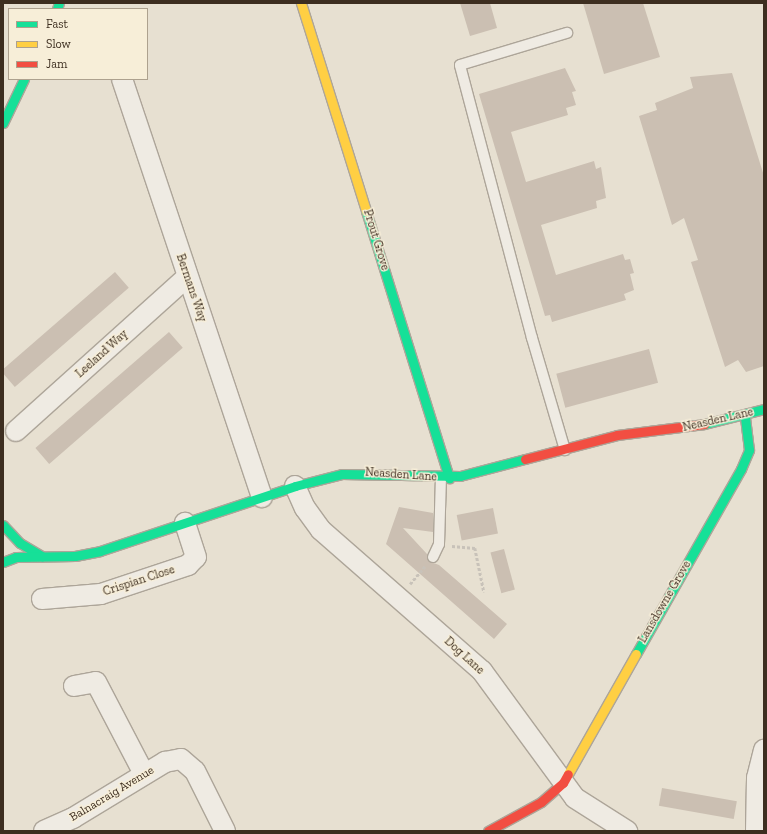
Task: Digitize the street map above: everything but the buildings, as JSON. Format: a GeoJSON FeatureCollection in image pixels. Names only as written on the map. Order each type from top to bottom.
{"type":"FeatureCollection","features":[{"type":"Feature","properties":{"kind":"street","name":"Prout Grove"},"geometry":{"type":"LineString","coordinates":[[301,3],[445,478]]}},
{"type":"Feature","properties":{"kind":"street"},"geometry":{"type":"LineString","coordinates":[[3,123],[24,80]]}},
{"type":"Feature","properties":{"kind":"street","name":"Bermans Way"},"geometry":{"type":"LineString","coordinates":[[122,80],[187,277],[262,497]]}},
{"type":"Feature","properties":{"kind":"street","name":"Leeland Way"},"geometry":{"type":"LineString","coordinates":[[16,431],[187,277]]}},
{"type":"Feature","properties":{"kind":"street","name":"Neasden Lane"},"geometry":{"type":"LineString","coordinates":[[3,562],[16,557],[75,556],[100,551],[295,486],[357,472],[445,478],[565,450],[617,435],[690,428],[745,416],[764,409]]}},
{"type":"Feature","properties":{"kind":"street","name":"Lansdowne Grove"},"geometry":{"type":"LineString","coordinates":[[488,831],[541,802],[563,783],[741,469],[749,450],[745,416]]}},
{"type":"Feature","properties":{"kind":"street","name":"Dog Lane"},"geometry":{"type":"LineString","coordinates":[[295,486],[313,522],[482,671],[503,696],[563,783],[587,807],[627,831]]}},
{"type":"Feature","properties":{"kind":"street","name":"Crispian Close"},"geometry":{"type":"LineString","coordinates":[[42,599],[101,594],[188,565],[196,557],[185,523]]}},
{"type":"Feature","properties":{"kind":"street"},"geometry":{"type":"LineString","coordinates":[[3,525],[20,543],[42,556]]}},
{"type":"Feature","properties":{"kind":"street"},"geometry":{"type":"LineString","coordinates":[[74,686],[96,682],[144,774]]}},
{"type":"Feature","properties":{"kind":"street"},"geometry":{"type":"LineString","coordinates":[[756,830],[757,778],[764,750]]}},
{"type":"Feature","properties":{"kind":"street","name":"Balnacraig Avenue"},"geometry":{"type":"LineString","coordinates":[[44,831],[73,818],[165,762],[181,759],[195,771],[225,831]]}},
{"type":"Feature","properties":{"kind":"lane"},"geometry":{"type":"LineString","coordinates":[[565,450],[532,338],[460,65],[567,33]]}},
{"type":"Feature","properties":{"kind":"lane"},"geometry":{"type":"LineString","coordinates":[[433,557],[440,544],[445,478]]}},
{"type":"Feature","properties":{"kind":"path"},"geometry":{"type":"LineString","coordinates":[[440,544],[475,548],[484,592]]}},
{"type":"Feature","properties":{"kind":"path"},"geometry":{"type":"LineString","coordinates":[[399,597],[433,557]]}},
{"type":"Feature","properties":{"kind":"traffic: fast"},"geometry":{"type":"LineString","coordinates":[[57,8],[59,3]]}},
{"type":"Feature","properties":{"kind":"traffic: fast"},"geometry":{"type":"LineString","coordinates":[[3,123],[24,80]]}},
{"type":"Feature","properties":{"kind":"traffic: fast"},"geometry":{"type":"LineString","coordinates":[[366,211],[449,478]]}},
{"type":"Feature","properties":{"kind":"traffic: fast"},"geometry":{"type":"LineString","coordinates":[[704,424],[764,409]]}},
{"type":"Feature","properties":{"kind":"traffic: fast"},"geometry":{"type":"LineString","coordinates":[[636,654],[741,469],[749,450],[745,416]]}},
{"type":"Feature","properties":{"kind":"traffic: fast"},"geometry":{"type":"LineString","coordinates":[[3,562],[16,557],[75,556],[100,551],[295,486],[342,474],[460,476],[525,459]]}},
{"type":"Feature","properties":{"kind":"traffic: fast"},"geometry":{"type":"LineString","coordinates":[[3,525],[20,543],[42,556]]}},
{"type":"Feature","properties":{"kind":"traffic: slow"},"geometry":{"type":"LineString","coordinates":[[301,3],[366,211]]}},
{"type":"Feature","properties":{"kind":"traffic: slow"},"geometry":{"type":"LineString","coordinates":[[568,774],[636,654]]}},
{"type":"Feature","properties":{"kind":"traffic: jam"},"geometry":{"type":"LineString","coordinates":[[525,459],[617,435],[704,424]]}},
{"type":"Feature","properties":{"kind":"traffic: jam"},"geometry":{"type":"LineString","coordinates":[[488,831],[541,802],[563,783],[568,774]]}}]}
